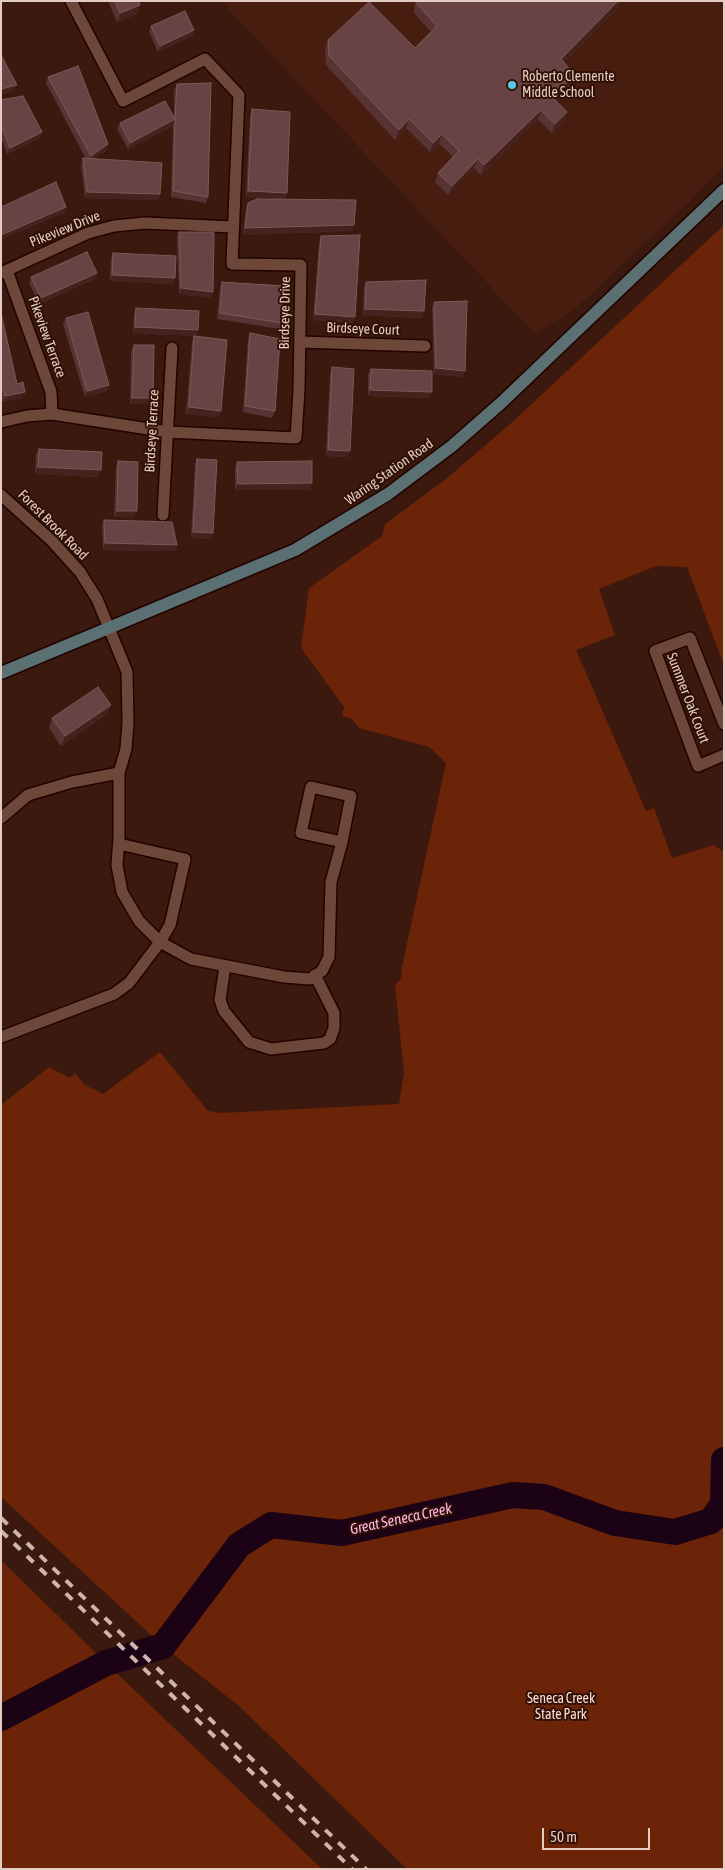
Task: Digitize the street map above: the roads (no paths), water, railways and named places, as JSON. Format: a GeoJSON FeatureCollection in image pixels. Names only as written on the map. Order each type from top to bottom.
{"type":"FeatureCollection","features":[{"type":"Feature","properties":{"kind":"street","name":"Birdseye Drive"},"geometry":{"type":"LineString","coordinates":[[1,422],[27,416],[52,414],[168,432],[296,438],[301,265],[232,264],[239,95],[206,59],[123,101],[71,1]]}},
{"type":"Feature","properties":{"kind":"street","name":"Waring Station Road"},"geometry":{"type":"LineString","coordinates":[[1,673],[295,550],[388,494],[452,446],[501,403],[724,190]]}},
{"type":"Feature","properties":{"kind":"street","name":"Pikeview Drive"},"geometry":{"type":"LineString","coordinates":[[4,272],[88,233],[114,226],[145,223],[233,227]]}},
{"type":"Feature","properties":{"kind":"street","name":"Pikeview Terrace"},"geometry":{"type":"LineString","coordinates":[[4,272],[51,392],[52,414]]}},
{"type":"Feature","properties":{"kind":"street","name":"Birdseye Court"},"geometry":{"type":"LineString","coordinates":[[300,342],[425,346]]}},
{"type":"Feature","properties":{"kind":"street","name":"Birdseye Terrace"},"geometry":{"type":"LineString","coordinates":[[163,515],[172,348]]}},
{"type":"Feature","properties":{"kind":"street","name":"Forest Brook Road"},"geometry":{"type":"LineString","coordinates":[[1,495],[52,541],[75,567],[97,599],[127,672],[128,723],[126,749],[119,773],[119,844],[117,865],[122,892],[139,921],[160,942],[191,959],[284,977],[310,979],[315,975]]}},
{"type":"Feature","properties":{"kind":"street","name":"Summer Oak Court"},"geometry":{"type":"LineString","coordinates":[[724,724],[690,638],[655,652],[698,766],[724,755]]}},
{"type":"Feature","properties":{"kind":"street"},"geometry":{"type":"LineString","coordinates":[[1,818],[28,795],[72,782],[119,773]]}},
{"type":"Feature","properties":{"kind":"street"},"geometry":{"type":"LineString","coordinates":[[225,966],[220,1000],[224,1011],[249,1042],[271,1049],[324,1043],[330,1039],[334,1028],[334,1013],[315,975],[322,971],[329,957],[331,882],[342,842],[352,796],[311,788],[301,833],[342,842]]}},
{"type":"Feature","properties":{"kind":"street"},"geometry":{"type":"LineString","coordinates":[[1,1037],[114,994],[129,982],[160,942],[170,925],[185,859],[119,844]]}},
{"type":"Feature","properties":{"kind":"waterway","name":"Great Seneca Creek"},"geometry":{"type":"LineString","coordinates":[[1,1718],[106,1663],[163,1646],[239,1545],[271,1525],[342,1533],[513,1495],[544,1497],[615,1523],[675,1532],[711,1521],[723,1504],[724,1460]]}},
{"type":"Feature","properties":{"kind":"waterway"},"geometry":{"type":"LineString","coordinates":[[711,1521],[724,1521]]}},
{"type":"Feature","properties":{"kind":"railway"},"geometry":{"type":"LineString","coordinates":[[1,1518],[366,1869]]}},
{"type":"Feature","properties":{"kind":"railway"},"geometry":{"type":"LineString","coordinates":[[1,1531],[352,1869]]}},
{"type":"Feature","properties":{"kind":"place","name":"Roberto Clemente Middle School"},"geometry":{"type":"Point","coordinates":[512,85]}},
{"type":"Feature","properties":{"kind":"park label","name":"Seneca Creek State Park"},"geometry":{"type":"Point","coordinates":[561,1708]}}]}
